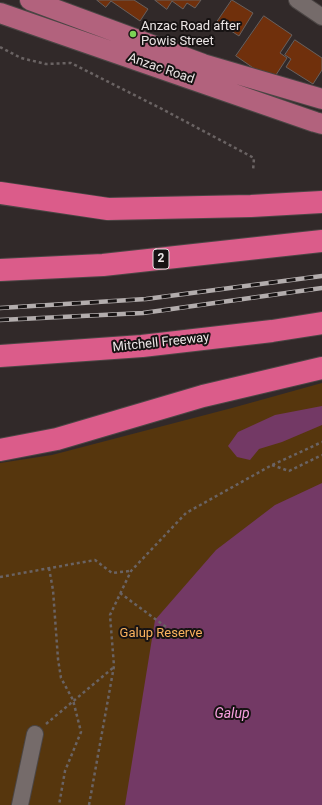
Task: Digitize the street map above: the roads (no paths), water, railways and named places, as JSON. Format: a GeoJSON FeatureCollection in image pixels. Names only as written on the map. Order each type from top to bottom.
{"type":"FeatureCollection","features":[{"type":"Feature","properties":{"kind":"highway"},"geometry":{"type":"LineString","coordinates":[[0,193],[108,209],[250,206],[322,202]]}},
{"type":"Feature","properties":{"kind":"highway","name":"2"},"geometry":{"type":"LineString","coordinates":[[0,270],[103,265],[322,240]]}},
{"type":"Feature","properties":{"kind":"highway","name":"Mitchell Freeway"},"geometry":{"type":"LineString","coordinates":[[0,356],[142,346],[272,331],[322,323]]}},
{"type":"Feature","properties":{"kind":"highway"},"geometry":{"type":"LineString","coordinates":[[0,450],[57,439],[203,396],[322,368]]}},
{"type":"Feature","properties":{"kind":"main road","name":"Anzac Road"},"geometry":{"type":"LineString","coordinates":[[30,0],[203,64],[322,99]]}},
{"type":"Feature","properties":{"kind":"main road","name":"Anzac Road"},"geometry":{"type":"LineString","coordinates":[[0,12],[322,124]]}},
{"type":"Feature","properties":{"kind":"street"},"geometry":{"type":"LineString","coordinates":[[297,0],[322,17]]}},
{"type":"Feature","properties":{"kind":"street"},"geometry":{"type":"LineString","coordinates":[[20,805],[35,734]]}},
{"type":"Feature","properties":{"kind":"water"},"geometry":{"type":"Polygon","coordinates":[[[322,406],[322,425],[282,442],[259,449],[250,460],[237,457],[228,446],[238,432],[275,415],[322,406]]]}},
{"type":"Feature","properties":{"kind":"water","name":"Galup"},"geometry":{"type":"Polygon","coordinates":[[[322,483],[322,805],[125,805],[155,620],[216,550],[275,505],[322,483]]]}},
{"type":"Feature","properties":{"kind":"railway"},"geometry":{"type":"LineString","coordinates":[[0,308],[146,299],[322,276]]}},
{"type":"Feature","properties":{"kind":"railway"},"geometry":{"type":"LineString","coordinates":[[0,320],[143,313],[322,288]]}},
{"type":"Feature","properties":{"kind":"place","name":"Anzac Road after Powis Street"},"geometry":{"type":"Point","coordinates":[133,34]}},
{"type":"Feature","properties":{"kind":"park label","name":"Galup Reserve"},"geometry":{"type":"Point","coordinates":[161,634]}}]}
